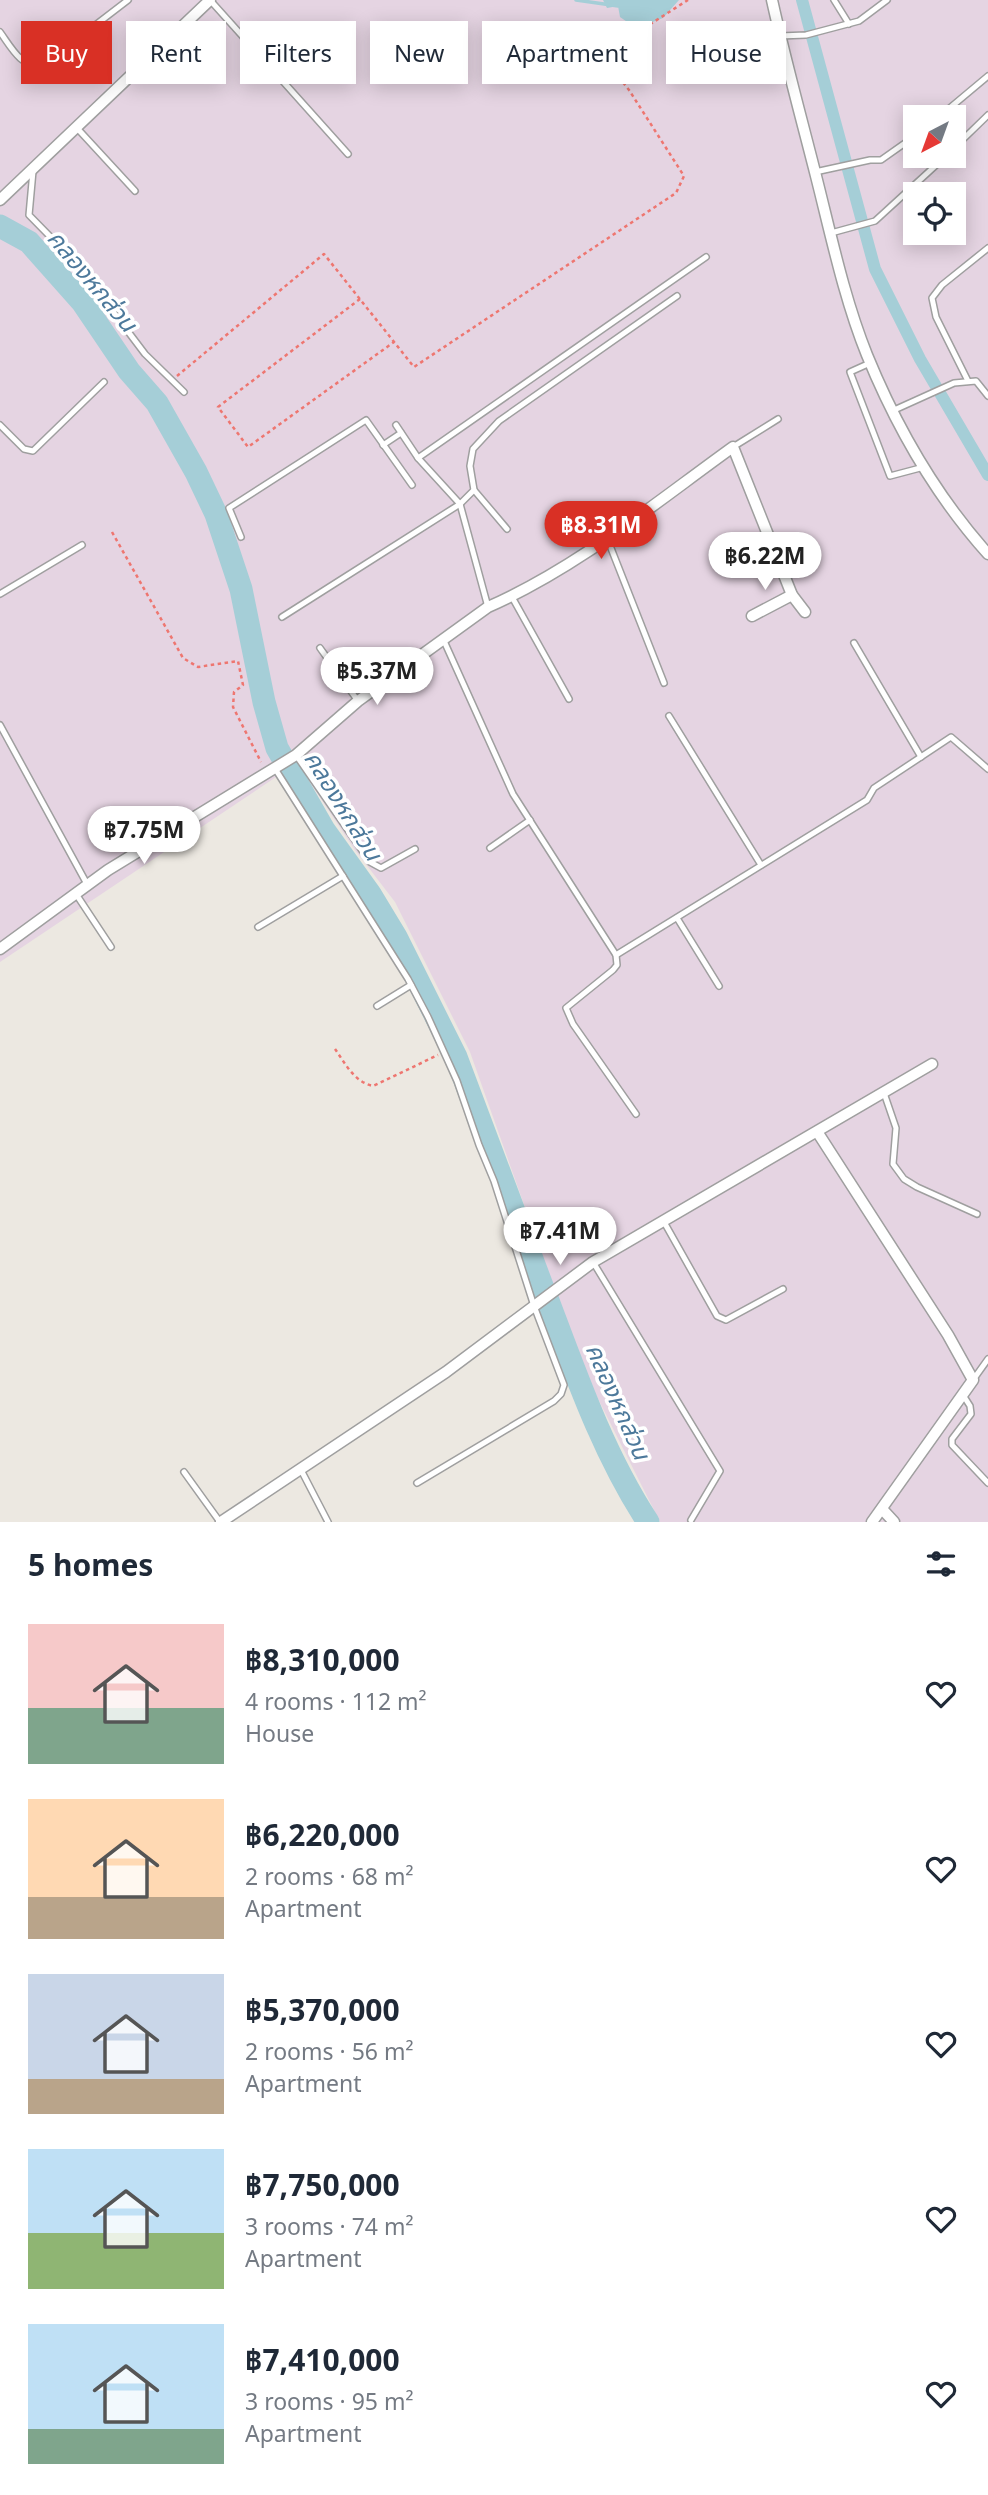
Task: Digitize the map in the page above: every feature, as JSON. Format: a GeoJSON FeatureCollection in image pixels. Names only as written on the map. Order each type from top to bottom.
{"type":"FeatureCollection","features":[{"type":"Feature","properties":{"kind":"street"},"geometry":{"type":"LineString","coordinates":[[1,199],[210,0]]}},
{"type":"Feature","properties":{"kind":"street"},"geometry":{"type":"LineString","coordinates":[[772,0],[777,21]]}},
{"type":"Feature","properties":{"kind":"street"},"geometry":{"type":"LineString","coordinates":[[786,59],[831,233],[871,363],[892,411],[924,467],[967,531],[988,554]]}},
{"type":"Feature","properties":{"kind":"street"},"geometry":{"type":"LineString","coordinates":[[0,949],[87,884],[296,755],[358,701],[488,607],[512,597],[607,538],[733,447],[792,595],[805,612]]}},
{"type":"Feature","properties":{"kind":"street"},"geometry":{"type":"LineString","coordinates":[[752,616],[792,595]]}},
{"type":"Feature","properties":{"kind":"street"},"geometry":{"type":"LineString","coordinates":[[221,1522],[446,1372],[593,1262],[932,1064]]}},
{"type":"Feature","properties":{"kind":"street"},"geometry":{"type":"LineString","coordinates":[[818,1133],[948,1335],[973,1380],[872,1522]]}},
{"type":"Feature","properties":{"kind":"street"},"geometry":{"type":"LineString","coordinates":[[882,1509],[894,1522]]}},
{"type":"Feature","properties":{"kind":"lane"},"geometry":{"type":"LineString","coordinates":[[0,32],[23,62],[29,66],[42,66],[128,0]]}},
{"type":"Feature","properties":{"kind":"lane"},"geometry":{"type":"LineString","coordinates":[[210,0],[348,154]]}},
{"type":"Feature","properties":{"kind":"lane"},"geometry":{"type":"LineString","coordinates":[[834,0],[849,23]]}},
{"type":"Feature","properties":{"kind":"lane"},"geometry":{"type":"LineString","coordinates":[[786,36],[806,35],[859,21],[887,0]]}},
{"type":"Feature","properties":{"kind":"lane"},"geometry":{"type":"LineString","coordinates":[[953,105],[988,76]]}},
{"type":"Feature","properties":{"kind":"lane"},"geometry":{"type":"LineString","coordinates":[[966,136],[988,114]]}},
{"type":"Feature","properties":{"kind":"lane"},"geometry":{"type":"LineString","coordinates":[[75,127],[135,191]]}},
{"type":"Feature","properties":{"kind":"lane"},"geometry":{"type":"LineString","coordinates":[[815,172],[881,160],[903,144]]}},
{"type":"Feature","properties":{"kind":"lane"},"geometry":{"type":"LineString","coordinates":[[831,233],[875,221],[933,168]]}},
{"type":"Feature","properties":{"kind":"lane"},"geometry":{"type":"LineString","coordinates":[[33,171],[29,215],[77,264],[145,354],[184,392]]}},
{"type":"Feature","properties":{"kind":"lane"},"geometry":{"type":"LineString","coordinates":[[968,381],[936,317],[932,298],[942,285],[988,248]]}},
{"type":"Feature","properties":{"kind":"lane"},"geometry":{"type":"LineString","coordinates":[[418,458],[706,257]]}},
{"type":"Feature","properties":{"kind":"lane"},"geometry":{"type":"LineString","coordinates":[[507,529],[474,490],[470,466],[473,449],[499,421],[677,296]]}},
{"type":"Feature","properties":{"kind":"lane"},"geometry":{"type":"LineString","coordinates":[[871,363],[850,372],[890,475],[924,467]]}},
{"type":"Feature","properties":{"kind":"lane"},"geometry":{"type":"LineString","coordinates":[[892,411],[954,383],[976,381],[988,396]]}},
{"type":"Feature","properties":{"kind":"lane"},"geometry":{"type":"LineString","coordinates":[[0,425],[24,449],[33,451],[104,382]]}},
{"type":"Feature","properties":{"kind":"lane"},"geometry":{"type":"LineString","coordinates":[[733,447],[778,419]]}},
{"type":"Feature","properties":{"kind":"lane"},"geometry":{"type":"LineString","coordinates":[[241,537],[229,508],[366,420],[412,485]]}},
{"type":"Feature","properties":{"kind":"lane"},"geometry":{"type":"LineString","coordinates":[[396,425],[418,458],[460,504],[488,607]]}},
{"type":"Feature","properties":{"kind":"lane"},"geometry":{"type":"LineString","coordinates":[[383,445],[401,433]]}},
{"type":"Feature","properties":{"kind":"lane"},"geometry":{"type":"LineString","coordinates":[[282,617],[460,504],[474,490]]}},
{"type":"Feature","properties":{"kind":"lane"},"geometry":{"type":"LineString","coordinates":[[607,538],[664,683]]}},
{"type":"Feature","properties":{"kind":"lane"},"geometry":{"type":"LineString","coordinates":[[0,594],[82,545]]}},
{"type":"Feature","properties":{"kind":"lane"},"geometry":{"type":"LineString","coordinates":[[512,597],[569,699]]}},
{"type":"Feature","properties":{"kind":"lane"},"geometry":{"type":"LineString","coordinates":[[444,641],[513,794],[616,956],[617,965],[613,970],[566,1007],[581,1036],[636,1114]]}},
{"type":"Feature","properties":{"kind":"lane"},"geometry":{"type":"LineString","coordinates":[[854,643],[921,757]]}},
{"type":"Feature","properties":{"kind":"lane"},"geometry":{"type":"LineString","coordinates":[[320,648],[358,701]]}},
{"type":"Feature","properties":{"kind":"lane"},"geometry":{"type":"LineString","coordinates":[[669,716],[761,865]]}},
{"type":"Feature","properties":{"kind":"lane"},"geometry":{"type":"LineString","coordinates":[[0,725],[87,884]]}},
{"type":"Feature","properties":{"kind":"lane"},"geometry":{"type":"LineString","coordinates":[[616,956],[867,800],[874,788],[951,737],[988,769]]}},
{"type":"Feature","properties":{"kind":"lane"},"geometry":{"type":"LineString","coordinates":[[296,755],[370,862],[381,868],[415,849]]}},
{"type":"Feature","properties":{"kind":"lane"},"geometry":{"type":"LineString","coordinates":[[273,768],[411,985],[444,1052],[494,1181],[534,1306],[565,1385],[561,1394],[542,1408],[417,1483]]}},
{"type":"Feature","properties":{"kind":"lane"},"geometry":{"type":"LineString","coordinates":[[490,848],[530,820]]}},
{"type":"Feature","properties":{"kind":"lane"},"geometry":{"type":"LineString","coordinates":[[258,927],[343,876]]}},
{"type":"Feature","properties":{"kind":"lane"},"geometry":{"type":"LineString","coordinates":[[75,892],[111,947]]}},
{"type":"Feature","properties":{"kind":"lane"},"geometry":{"type":"LineString","coordinates":[[677,918],[719,986]]}},
{"type":"Feature","properties":{"kind":"lane"},"geometry":{"type":"LineString","coordinates":[[377,1006],[411,985]]}},
{"type":"Feature","properties":{"kind":"lane"},"geometry":{"type":"LineString","coordinates":[[884,1093],[896,1128],[892,1164],[904,1179],[917,1187],[977,1214]]}},
{"type":"Feature","properties":{"kind":"lane"},"geometry":{"type":"LineString","coordinates":[[664,1222],[717,1316],[726,1320],[783,1289]]}},
{"type":"Feature","properties":{"kind":"lane"},"geometry":{"type":"LineString","coordinates":[[593,1262],[719,1471],[691,1521]]}},
{"type":"Feature","properties":{"kind":"lane"},"geometry":{"type":"LineString","coordinates":[[973,1380],[988,1359]]}},
{"type":"Feature","properties":{"kind":"lane"},"geometry":{"type":"LineString","coordinates":[[963,1395],[970,1406],[971,1414],[952,1439],[952,1445],[988,1483]]}},
{"type":"Feature","properties":{"kind":"lane"},"geometry":{"type":"LineString","coordinates":[[300,1468],[328,1522]]}},
{"type":"Feature","properties":{"kind":"lane"},"geometry":{"type":"LineString","coordinates":[[184,1472],[221,1522]]}},
{"type":"Feature","properties":{"kind":"path"},"geometry":{"type":"LineString","coordinates":[[172,380],[324,254],[414,367],[676,193],[684,176],[629,90],[590,40],[596,25],[630,37],[688,0]]}},
{"type":"Feature","properties":{"kind":"path"},"geometry":{"type":"LineString","coordinates":[[360,299],[218,407],[248,447],[394,342]]}},
{"type":"Feature","properties":{"kind":"path"},"geometry":{"type":"LineString","coordinates":[[111,532],[183,658],[198,667],[238,660],[243,684],[234,692],[233,707],[273,768]]}},
{"type":"Feature","properties":{"kind":"path"},"geometry":{"type":"LineString","coordinates":[[335,1049],[354,1075],[365,1084],[373,1086],[444,1052]]}},
{"type":"Feature","properties":{"kind":"shaded area"},"geometry":{"type":"Polygon","coordinates":[[[0,0],[988,0],[988,1522],[660,1522],[580,1363],[470,1052],[395,902],[355,850],[297,763],[0,962],[0,0]]]}},
{"type":"Feature","properties":{"kind":"water"},"geometry":{"type":"Polygon","coordinates":[[[603,0],[679,0],[663,18],[652,22],[626,21],[620,17],[618,6],[607,8],[603,0]]]}},
{"type":"Feature","properties":{"kind":"waterway"},"geometry":{"type":"LineString","coordinates":[[576,0],[618,6]]}},
{"type":"Feature","properties":{"kind":"waterway"},"geometry":{"type":"LineString","coordinates":[[802,0],[875,269],[920,359],[988,475]]}},
{"type":"Feature","properties":{"kind":"waterway","name":"คลองหกส่วน"},"geometry":{"type":"LineString","coordinates":[[0,226],[29,242],[83,303],[129,371],[157,403],[196,472],[216,514],[241,589],[264,702],[277,748],[324,830],[370,894],[396,937],[456,1057],[544,1291]]}},
{"type":"Feature","properties":{"kind":"waterway","name":"คลองหกส่วน"},"geometry":{"type":"LineString","coordinates":[[547,1298],[604,1441],[648,1522]]}}]}
